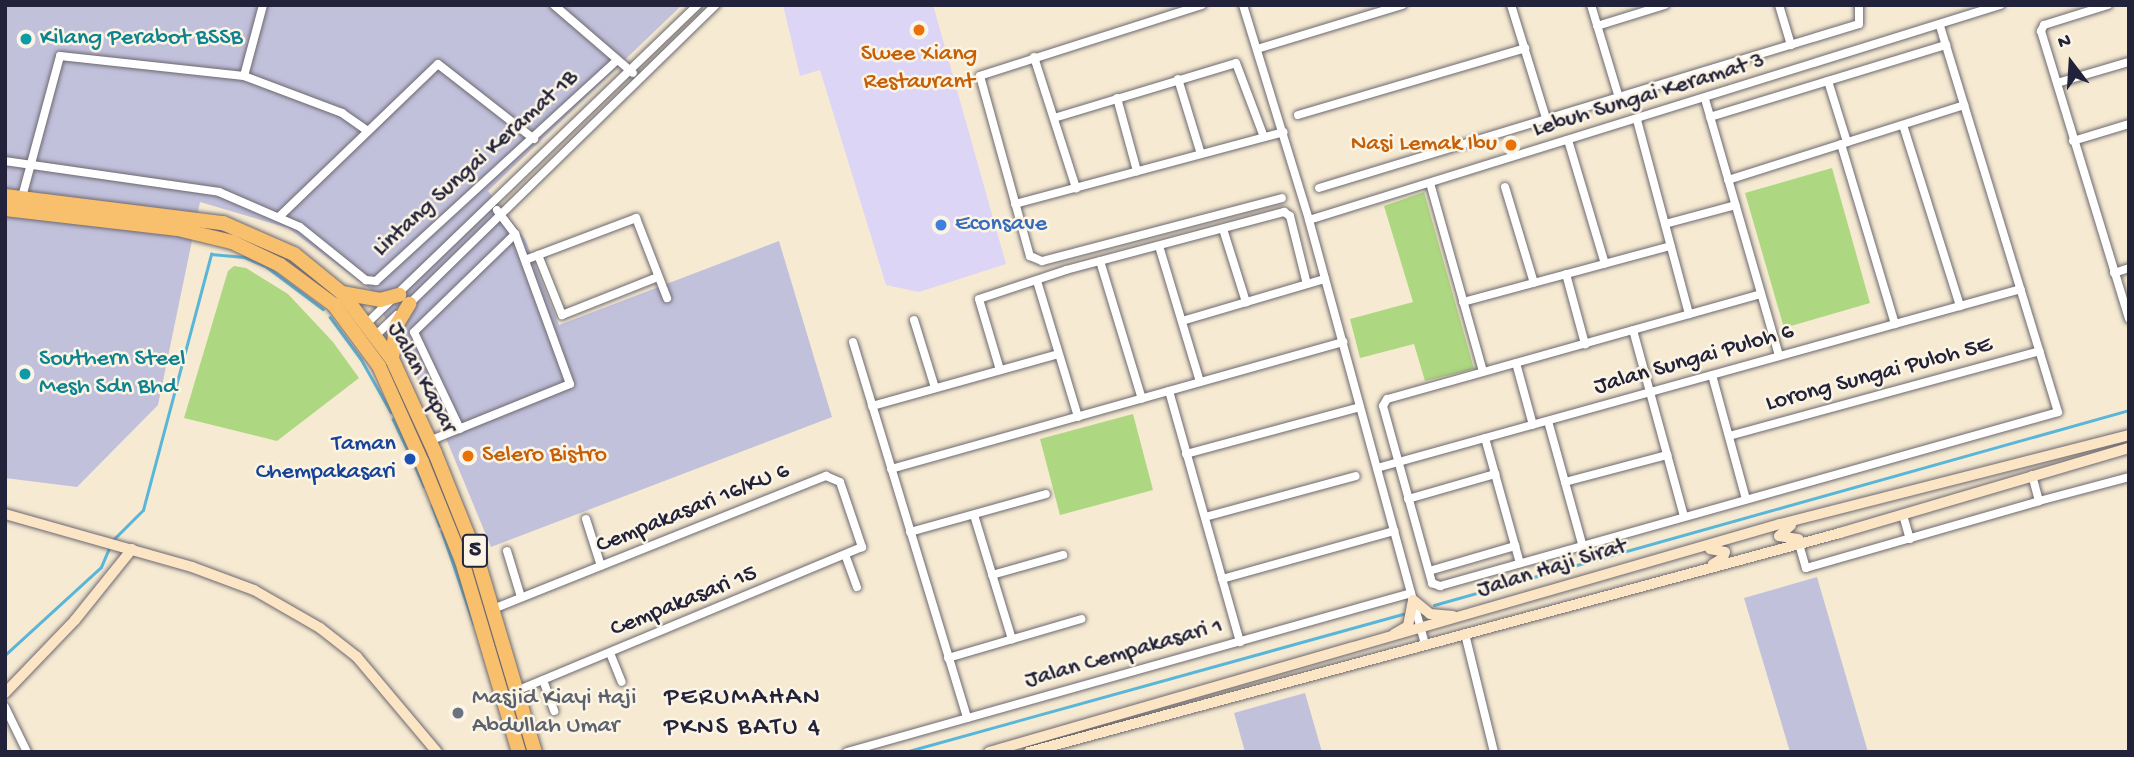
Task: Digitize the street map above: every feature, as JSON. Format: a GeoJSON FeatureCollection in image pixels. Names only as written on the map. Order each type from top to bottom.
{"type":"FeatureCollection","features":[{"type":"Feature","properties":{"kind":"highway","name":"Jalan Kapar"},"geometry":{"type":"LineString","coordinates":[[5,196],[223,223],[294,254],[342,293],[366,334],[462,561],[519,752]]}},
{"type":"Feature","properties":{"kind":"highway","name":"Jalan Kapar"},"geometry":{"type":"LineString","coordinates":[[5,209],[178,229],[232,242],[281,265],[315,289],[392,359],[470,538],[535,752]]}},
{"type":"Feature","properties":{"kind":"highway"},"geometry":{"type":"LineString","coordinates":[[342,293],[380,300],[404,300],[396,326],[392,359]]}},
{"type":"Feature","properties":{"kind":"main road","name":"Jalan Haji Sirat"},"geometry":{"type":"LineString","coordinates":[[989,752],[1421,631],[1815,514],[2129,435]]}},
{"type":"Feature","properties":{"kind":"main road","name":"Jalan Haji Sirat"},"geometry":{"type":"LineString","coordinates":[[1029,752],[1840,533],[2032,475],[2129,449]]}},
{"type":"Feature","properties":{"kind":"main road"},"geometry":{"type":"LineString","coordinates":[[5,514],[132,549],[254,590],[320,628],[389,690],[437,752]]}},
{"type":"Feature","properties":{"kind":"main road"},"geometry":{"type":"LineString","coordinates":[[1815,514],[1786,527],[1779,536],[1791,540],[1840,533]]}},
{"type":"Feature","properties":{"kind":"main road"},"geometry":{"type":"LineString","coordinates":[[1672,555],[1717,548],[1725,552],[1716,562],[1682,576]]}},
{"type":"Feature","properties":{"kind":"main road"},"geometry":{"type":"LineString","coordinates":[[5,693],[75,620],[132,549]]}},
{"type":"Feature","properties":{"kind":"main road"},"geometry":{"type":"LineString","coordinates":[[1412,596],[1441,617],[1508,604]]}},
{"type":"Feature","properties":{"kind":"main road"},"geometry":{"type":"LineString","coordinates":[[1326,657],[1400,632],[1411,619],[1412,596]]}},
{"type":"Feature","properties":{"kind":"street"},"geometry":{"type":"LineString","coordinates":[[244,76],[262,5]]}},
{"type":"Feature","properties":{"kind":"street"},"geometry":{"type":"LineString","coordinates":[[554,5],[638,77]]}},
{"type":"Feature","properties":{"kind":"street"},"geometry":{"type":"LineString","coordinates":[[366,334],[404,300],[492,205],[698,5]]}},
{"type":"Feature","properties":{"kind":"street"},"geometry":{"type":"LineString","coordinates":[[366,334],[500,213],[638,77],[716,5]]}},
{"type":"Feature","properties":{"kind":"street"},"geometry":{"type":"LineString","coordinates":[[1202,5],[985,72],[978,80],[1030,256],[1042,261],[1282,198]]}},
{"type":"Feature","properties":{"kind":"street"},"geometry":{"type":"LineString","coordinates":[[1243,5],[1309,220],[1424,645]]}},
{"type":"Feature","properties":{"kind":"street"},"geometry":{"type":"LineString","coordinates":[[1257,49],[1402,5]]}},
{"type":"Feature","properties":{"kind":"street"},"geometry":{"type":"LineString","coordinates":[[1511,5],[1547,121]]}},
{"type":"Feature","properties":{"kind":"street"},"geometry":{"type":"LineString","coordinates":[[1591,5],[1619,98]]}},
{"type":"Feature","properties":{"kind":"street"},"geometry":{"type":"LineString","coordinates":[[1597,26],[1665,5]]}},
{"type":"Feature","properties":{"kind":"street"},"geometry":{"type":"LineString","coordinates":[[1779,5],[1791,45]]}},
{"type":"Feature","properties":{"kind":"street"},"geometry":{"type":"LineString","coordinates":[[1319,188],[1547,121],[1862,21],[1858,5]]}},
{"type":"Feature","properties":{"kind":"street","name":"Lebuh Sungai Keramat 3"},"geometry":{"type":"LineString","coordinates":[[1309,220],[1940,27],[2000,5]]}},
{"type":"Feature","properties":{"kind":"street"},"geometry":{"type":"LineString","coordinates":[[2108,5],[2041,26],[2073,141],[2129,319]]}},
{"type":"Feature","properties":{"kind":"street"},"geometry":{"type":"LineString","coordinates":[[1761,294],[1387,399],[1383,406],[1432,583],[1440,586],[2058,412],[1940,27]]}},
{"type":"Feature","properties":{"kind":"street"},"geometry":{"type":"LineString","coordinates":[[1710,117],[1946,45]]}},
{"type":"Feature","properties":{"kind":"street"},"geometry":{"type":"LineString","coordinates":[[1298,115],[1525,48]]}},
{"type":"Feature","properties":{"kind":"street"},"geometry":{"type":"LineString","coordinates":[[22,197],[60,56],[244,76],[342,113],[366,131]]}},
{"type":"Feature","properties":{"kind":"street"},"geometry":{"type":"LineString","coordinates":[[1034,57],[1076,188]]}},
{"type":"Feature","properties":{"kind":"street","name":"Lintang Sungai Keramat 1B"},"geometry":{"type":"LineString","coordinates":[[5,161],[194,187],[280,216],[366,280],[376,281],[534,139],[617,60]]}},
{"type":"Feature","properties":{"kind":"street"},"geometry":{"type":"LineString","coordinates":[[2057,83],[2129,62]]}},
{"type":"Feature","properties":{"kind":"street"},"geometry":{"type":"LineString","coordinates":[[1054,118],[1236,63],[1264,137]]}},
{"type":"Feature","properties":{"kind":"street"},"geometry":{"type":"LineString","coordinates":[[280,216],[438,64],[534,139]]}},
{"type":"Feature","properties":{"kind":"street"},"geometry":{"type":"LineString","coordinates":[[1178,79],[1201,154]]}},
{"type":"Feature","properties":{"kind":"street"},"geometry":{"type":"LineString","coordinates":[[1828,81],[1895,324]]}},
{"type":"Feature","properties":{"kind":"street"},"geometry":{"type":"LineString","coordinates":[[1117,99],[1137,171]]}},
{"type":"Feature","properties":{"kind":"street"},"geometry":{"type":"LineString","coordinates":[[1705,99],[1779,356]]}},
{"type":"Feature","properties":{"kind":"street"},"geometry":{"type":"LineString","coordinates":[[1728,180],[1964,105]]}},
{"type":"Feature","properties":{"kind":"street"},"geometry":{"type":"LineString","coordinates":[[1637,120],[1689,314]]}},
{"type":"Feature","properties":{"kind":"street"},"geometry":{"type":"LineString","coordinates":[[2073,141],[2129,124]]}},
{"type":"Feature","properties":{"kind":"street"},"geometry":{"type":"LineString","coordinates":[[1903,125],[1960,306]]}},
{"type":"Feature","properties":{"kind":"street"},"geometry":{"type":"LineString","coordinates":[[1015,204],[1283,132]]}},
{"type":"Feature","properties":{"kind":"street"},"geometry":{"type":"LineString","coordinates":[[1568,141],[1605,264]]}},
{"type":"Feature","properties":{"kind":"street"},"geometry":{"type":"LineString","coordinates":[[1430,183],[1483,372]]}},
{"type":"Feature","properties":{"kind":"street"},"geometry":{"type":"LineString","coordinates":[[1505,187],[1534,283]]}},
{"type":"Feature","properties":{"kind":"street"},"geometry":{"type":"LineString","coordinates":[[429,441],[570,384],[515,234],[492,205]]}},
{"type":"Feature","properties":{"kind":"street"},"geometry":{"type":"LineString","coordinates":[[1665,224],[1736,205]]}},
{"type":"Feature","properties":{"kind":"street"},"geometry":{"type":"LineString","coordinates":[[1000,370],[979,300],[1100,261],[1286,212],[1307,284]]}},
{"type":"Feature","properties":{"kind":"street"},"geometry":{"type":"LineString","coordinates":[[525,260],[636,218],[667,298]]}},
{"type":"Feature","properties":{"kind":"street"},"geometry":{"type":"LineString","coordinates":[[1223,229],[1246,302]]}},
{"type":"Feature","properties":{"kind":"street"},"geometry":{"type":"LineString","coordinates":[[460,429],[414,332],[515,234]]}},
{"type":"Feature","properties":{"kind":"street"},"geometry":{"type":"LineString","coordinates":[[1160,246],[1200,382]]}},
{"type":"Feature","properties":{"kind":"street"},"geometry":{"type":"LineString","coordinates":[[1463,302],[1671,246]]}},
{"type":"Feature","properties":{"kind":"street"},"geometry":{"type":"LineString","coordinates":[[538,255],[562,315],[659,277]]}},
{"type":"Feature","properties":{"kind":"street"},"geometry":{"type":"LineString","coordinates":[[1100,261],[1142,399]]}},
{"type":"Feature","properties":{"kind":"street"},"geometry":{"type":"LineString","coordinates":[[2114,273],[2129,268]]}},
{"type":"Feature","properties":{"kind":"street"},"geometry":{"type":"LineString","coordinates":[[1566,274],[1585,344]]}},
{"type":"Feature","properties":{"kind":"street"},"geometry":{"type":"LineString","coordinates":[[1182,321],[1325,279]]}},
{"type":"Feature","properties":{"kind":"street"},"geometry":{"type":"LineString","coordinates":[[1037,281],[1077,417]]}},
{"type":"Feature","properties":{"kind":"street","name":"Jalan Sungai Puloh 6"},"geometry":{"type":"LineString","coordinates":[[1377,468],[2021,289]]}},
{"type":"Feature","properties":{"kind":"street"},"geometry":{"type":"LineString","coordinates":[[914,320],[935,388]]}},
{"type":"Feature","properties":{"kind":"street"},"geometry":{"type":"LineString","coordinates":[[1633,330],[1684,516]]}},
{"type":"Feature","properties":{"kind":"street"},"geometry":{"type":"LineString","coordinates":[[853,342],[967,718]]}},
{"type":"Feature","properties":{"kind":"street"},"geometry":{"type":"LineString","coordinates":[[891,469],[1343,342]]}},
{"type":"Feature","properties":{"kind":"street","name":"Lorong Sungai Puloh 5E"},"geometry":{"type":"LineString","coordinates":[[1729,436],[2039,351]]}},
{"type":"Feature","properties":{"kind":"street"},"geometry":{"type":"LineString","coordinates":[[872,406],[1058,354]]}},
{"type":"Feature","properties":{"kind":"street"},"geometry":{"type":"LineString","coordinates":[[1516,363],[1533,425]]}},
{"type":"Feature","properties":{"kind":"street"},"geometry":{"type":"LineString","coordinates":[[1712,375],[1746,499]]}},
{"type":"Feature","properties":{"kind":"street"},"geometry":{"type":"LineString","coordinates":[[1169,391],[1240,642]]}},
{"type":"Feature","properties":{"kind":"street"},"geometry":{"type":"LineString","coordinates":[[1186,454],[1360,407]]}},
{"type":"Feature","properties":{"kind":"street"},"geometry":{"type":"LineString","coordinates":[[1548,421],[1582,544]]}},
{"type":"Feature","properties":{"kind":"street"},"geometry":{"type":"LineString","coordinates":[[1485,438],[1520,563]]}},
{"type":"Feature","properties":{"kind":"street"},"geometry":{"type":"LineString","coordinates":[[1565,482],[1667,455]]}},
{"type":"Feature","properties":{"kind":"street"},"geometry":{"type":"LineString","coordinates":[[1408,499],[1495,474]]}},
{"type":"Feature","properties":{"kind":"street","name":"Cempakasari 16/KU 6"},"geometry":{"type":"LineString","coordinates":[[493,609],[831,475],[841,482],[862,547]]}},
{"type":"Feature","properties":{"kind":"street"},"geometry":{"type":"LineString","coordinates":[[2032,475],[2039,501]]}},
{"type":"Feature","properties":{"kind":"street"},"geometry":{"type":"LineString","coordinates":[[1205,517],[1356,476]]}},
{"type":"Feature","properties":{"kind":"street"},"geometry":{"type":"LineString","coordinates":[[1799,544],[1806,568],[2129,477]]}},
{"type":"Feature","properties":{"kind":"street"},"geometry":{"type":"LineString","coordinates":[[910,532],[1046,494]]}},
{"type":"Feature","properties":{"kind":"street"},"geometry":{"type":"LineString","coordinates":[[974,515],[1012,639]]}},
{"type":"Feature","properties":{"kind":"street"},"geometry":{"type":"LineString","coordinates":[[1902,515],[1910,539]]}},
{"type":"Feature","properties":{"kind":"street"},"geometry":{"type":"LineString","coordinates":[[586,519],[601,566]]}},
{"type":"Feature","properties":{"kind":"street"},"geometry":{"type":"LineString","coordinates":[[1222,579],[1394,531]]}},
{"type":"Feature","properties":{"kind":"street"},"geometry":{"type":"LineString","coordinates":[[1429,571],[1515,546]]}},
{"type":"Feature","properties":{"kind":"street","name":"Cempakasari 15"},"geometry":{"type":"LineString","coordinates":[[517,690],[845,557],[862,547]]}},
{"type":"Feature","properties":{"kind":"street"},"geometry":{"type":"LineString","coordinates":[[507,551],[521,597]]}},
{"type":"Feature","properties":{"kind":"street"},"geometry":{"type":"LineString","coordinates":[[992,575],[1063,555]]}},
{"type":"Feature","properties":{"kind":"street"},"geometry":{"type":"LineString","coordinates":[[845,557],[857,587]]}},
{"type":"Feature","properties":{"kind":"street","name":"Jalan Cempakasari 1"},"geometry":{"type":"LineString","coordinates":[[847,752],[1412,596]]}},
{"type":"Feature","properties":{"kind":"street"},"geometry":{"type":"LineString","coordinates":[[948,658],[1081,620]]}},
{"type":"Feature","properties":{"kind":"street"},"geometry":{"type":"LineString","coordinates":[[1465,634],[1494,752]]}},
{"type":"Feature","properties":{"kind":"street"},"geometry":{"type":"LineString","coordinates":[[610,653],[622,682]]}},
{"type":"Feature","properties":{"kind":"street"},"geometry":{"type":"LineString","coordinates":[[542,680],[554,711]]}},
{"type":"Feature","properties":{"kind":"street"},"geometry":{"type":"LineString","coordinates":[[5,707],[27,752]]}},
{"type":"Feature","properties":{"kind":"shaded area"},"geometry":{"type":"Polygon","coordinates":[[[5,5],[682,5],[488,191],[525,239],[559,325],[779,241],[832,417],[491,547],[438,419],[370,289],[288,228],[200,202],[158,405],[77,487],[5,478],[5,5]]]}},
{"type":"Feature","properties":{"kind":"shaded area"},"geometry":{"type":"Polygon","coordinates":[[[783,5],[933,5],[1006,264],[919,292],[886,285],[820,70],[800,76],[783,5]]]}},
{"type":"Feature","properties":{"kind":"shaded area"},"geometry":{"type":"Polygon","coordinates":[[[1817,577],[1868,752],[1790,752],[1744,598],[1817,577]]]}},
{"type":"Feature","properties":{"kind":"shaded area"},"geometry":{"type":"Polygon","coordinates":[[[1305,693],[1322,752],[1245,752],[1234,713],[1305,693]]]}},
{"type":"Feature","properties":{"kind":"green space"},"geometry":{"type":"Polygon","coordinates":[[[1832,168],[1870,303],[1784,328],[1745,193],[1832,168]]]}},
{"type":"Feature","properties":{"kind":"green space"},"geometry":{"type":"Polygon","coordinates":[[[1424,192],[1474,369],[1425,381],[1414,344],[1360,358],[1350,319],[1413,302],[1384,206],[1424,192]]]}},
{"type":"Feature","properties":{"kind":"green space"},"geometry":{"type":"Polygon","coordinates":[[[234,266],[246,268],[288,294],[333,342],[359,378],[277,441],[184,418],[228,271],[234,266]]]}},
{"type":"Feature","properties":{"kind":"green space"},"geometry":{"type":"Polygon","coordinates":[[[1133,414],[1153,490],[1060,515],[1040,439],[1133,414]]]}},
{"type":"Feature","properties":{"kind":"waterway"},"geometry":{"type":"LineString","coordinates":[[111,542],[143,510],[211,254],[244,257],[267,267],[323,309]]}},
{"type":"Feature","properties":{"kind":"waterway"},"geometry":{"type":"LineString","coordinates":[[330,317],[361,359],[391,412]]}},
{"type":"Feature","properties":{"kind":"waterway"},"geometry":{"type":"LineString","coordinates":[[1434,605],[2129,410]]}},
{"type":"Feature","properties":{"kind":"waterway"},"geometry":{"type":"LineString","coordinates":[[393,419],[413,461]]}},
{"type":"Feature","properties":{"kind":"waterway"},"geometry":{"type":"LineString","coordinates":[[416,468],[424,486]]}},
{"type":"Feature","properties":{"kind":"waterway"},"geometry":{"type":"LineString","coordinates":[[432,505],[440,526]]}},
{"type":"Feature","properties":{"kind":"waterway"},"geometry":{"type":"LineString","coordinates":[[442,531],[474,624]]}},
{"type":"Feature","properties":{"kind":"waterway"},"geometry":{"type":"LineString","coordinates":[[5,655],[101,567],[109,548]]}},
{"type":"Feature","properties":{"kind":"waterway"},"geometry":{"type":"LineString","coordinates":[[905,752],[1403,614]]}},
{"type":"Feature","properties":{"kind":"place","name":"Swee Xiang Restaurant"},"geometry":{"type":"Point","coordinates":[919,30]}},
{"type":"Feature","properties":{"kind":"place","name":"Kilang Perabot BSSB"},"geometry":{"type":"Point","coordinates":[26,39]}},
{"type":"Feature","properties":{"kind":"place","name":"Nasi Lemak Ibu"},"geometry":{"type":"Point","coordinates":[1511,145]}},
{"type":"Feature","properties":{"kind":"place","name":"Econsave"},"geometry":{"type":"Point","coordinates":[941,225]}},
{"type":"Feature","properties":{"kind":"place","name":"Southern Steel Mesh Sdn Bhd"},"geometry":{"type":"Point","coordinates":[25,374]}},
{"type":"Feature","properties":{"kind":"place","name":"Selero Bistro"},"geometry":{"type":"Point","coordinates":[468,456]}},
{"type":"Feature","properties":{"kind":"place","name":"Taman Chempakasari"},"geometry":{"type":"Point","coordinates":[410,459]}},
{"type":"Feature","properties":{"kind":"place","name":"Masjid Kiayi Haji Abdullah Umar"},"geometry":{"type":"Point","coordinates":[458,713]}},
{"type":"Feature","properties":{"kind":"district","name":"PERUMAHAN PKNS BATU 4"},"geometry":{"type":"Point","coordinates":[743,714]}}]}
